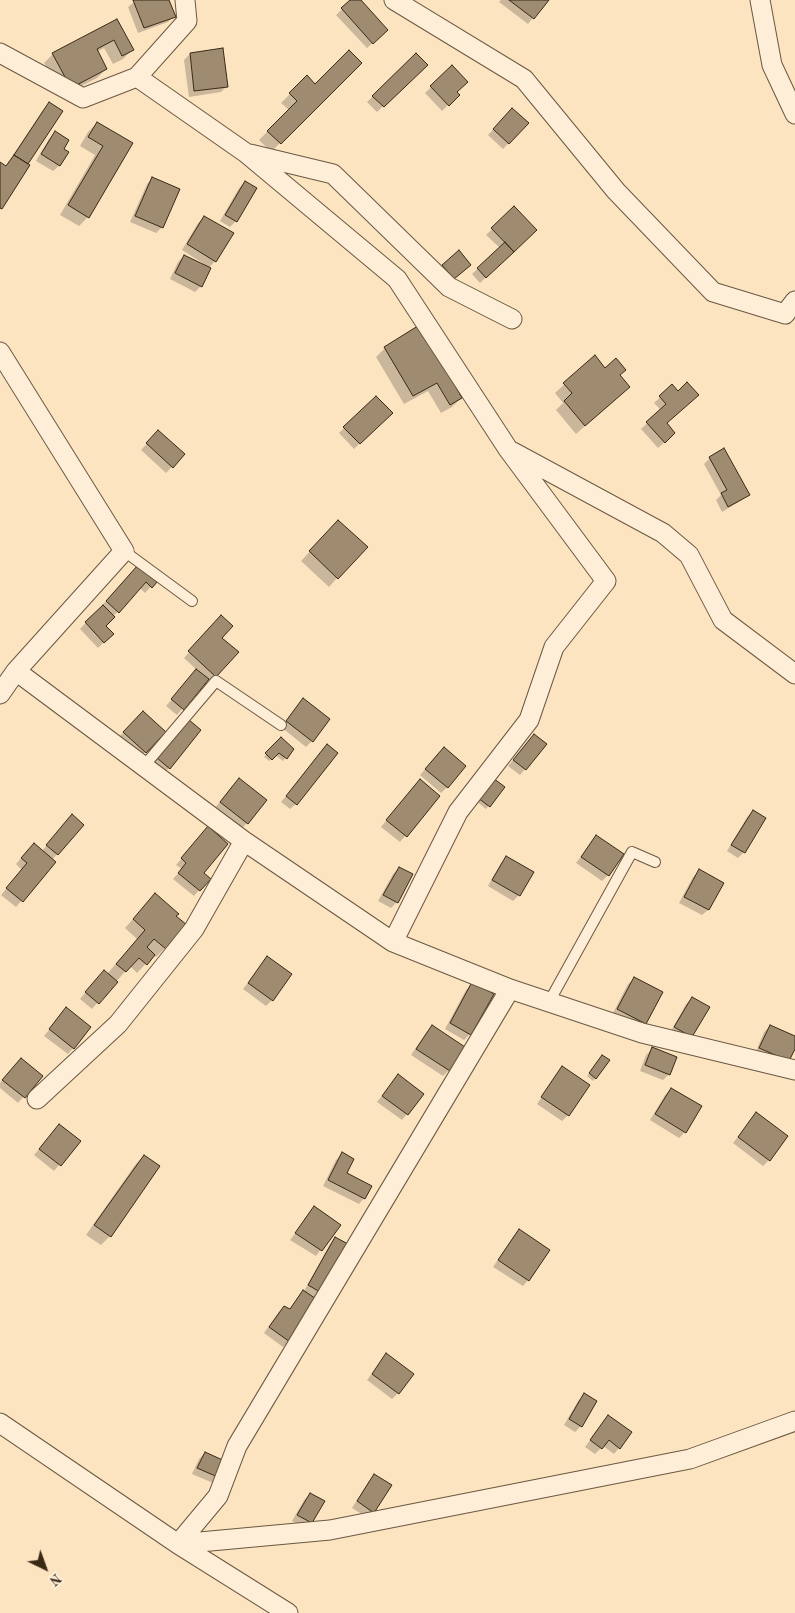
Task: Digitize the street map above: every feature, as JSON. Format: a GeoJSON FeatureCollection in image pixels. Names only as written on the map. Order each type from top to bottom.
{"type":"FeatureCollection","features":[{"type":"Feature","properties":{"kind":"street"},"geometry":{"type":"LineString","coordinates":[[0,53],[82,98],[137,77],[187,21],[185,0]]}},
{"type":"Feature","properties":{"kind":"street"},"geometry":{"type":"LineString","coordinates":[[394,0],[524,79],[616,191],[713,292],[785,314],[795,301]]}},
{"type":"Feature","properties":{"kind":"street"},"geometry":{"type":"LineString","coordinates":[[760,0],[772,65],[795,114]]}},
{"type":"Feature","properties":{"kind":"street"},"geometry":{"type":"LineString","coordinates":[[137,77],[246,153],[397,279],[508,449],[606,581],[554,647],[529,720],[458,812],[393,942]]}},
{"type":"Feature","properties":{"kind":"street"},"geometry":{"type":"LineString","coordinates":[[246,153],[333,174],[449,287],[512,319]]}},
{"type":"Feature","properties":{"kind":"street"},"geometry":{"type":"LineString","coordinates":[[0,352],[124,551],[16,672],[0,694]]}},
{"type":"Feature","properties":{"kind":"street"},"geometry":{"type":"LineString","coordinates":[[508,449],[663,533],[690,555],[723,620],[795,674]]}},
{"type":"Feature","properties":{"kind":"street"},"geometry":{"type":"LineString","coordinates":[[16,672],[244,841],[393,942],[510,989],[642,1033],[795,1070]]}},
{"type":"Feature","properties":{"kind":"street"},"geometry":{"type":"LineString","coordinates":[[37,1099],[118,1024],[194,929],[244,841]]}},
{"type":"Feature","properties":{"kind":"street"},"geometry":{"type":"LineString","coordinates":[[178,1544],[218,1496],[237,1446],[510,989]]}},
{"type":"Feature","properties":{"kind":"street"},"geometry":{"type":"LineString","coordinates":[[178,1544],[330,1530],[690,1459],[795,1421]]}},
{"type":"Feature","properties":{"kind":"street"},"geometry":{"type":"LineString","coordinates":[[0,1423],[178,1544],[288,1613]]}},
{"type":"Feature","properties":{"kind":"lane"},"geometry":{"type":"LineString","coordinates":[[124,551],[192,601]]}},
{"type":"Feature","properties":{"kind":"lane"},"geometry":{"type":"LineString","coordinates":[[144,766],[216,682],[282,726]]}},
{"type":"Feature","properties":{"kind":"lane"},"geometry":{"type":"LineString","coordinates":[[550,1002],[632,852],[655,862]]}},
{"type":"Feature","properties":{"kind":"building"},"geometry":{"type":"Polygon","coordinates":[[[133,0],[169,0],[176,17],[144,28],[133,0]]]}},
{"type":"Feature","properties":{"kind":"building"},"geometry":{"type":"Polygon","coordinates":[[[350,0],[361,0],[388,30],[373,44],[341,8],[350,0]]]}},
{"type":"Feature","properties":{"kind":"building"},"geometry":{"type":"Polygon","coordinates":[[[509,0],[549,0],[534,19],[509,0]]]}},
{"type":"Feature","properties":{"kind":"building"},"geometry":{"type":"Polygon","coordinates":[[[117,19],[134,50],[122,56],[114,40],[97,49],[107,69],[71,88],[52,53],[117,19]]]}},
{"type":"Feature","properties":{"kind":"building"},"geometry":{"type":"Polygon","coordinates":[[[223,48],[228,87],[194,91],[190,53],[223,48]]]}},
{"type":"Feature","properties":{"kind":"building"},"geometry":{"type":"Polygon","coordinates":[[[349,50],[362,63],[281,144],[267,131],[297,101],[289,93],[307,75],[315,84],[349,50]]]}},
{"type":"Feature","properties":{"kind":"building"},"geometry":{"type":"Polygon","coordinates":[[[416,53],[428,65],[384,107],[372,96],[416,53]]]}},
{"type":"Feature","properties":{"kind":"building"},"geometry":{"type":"Polygon","coordinates":[[[452,65],[468,82],[457,92],[460,95],[449,106],[430,86],[452,65]]]}},
{"type":"Feature","properties":{"kind":"building"},"geometry":{"type":"Polygon","coordinates":[[[49,102],[63,111],[28,164],[14,155],[49,102]]]}},
{"type":"Feature","properties":{"kind":"building"},"geometry":{"type":"Polygon","coordinates":[[[512,108],[529,123],[509,144],[493,129],[512,108]]]}},
{"type":"Feature","properties":{"kind":"building"},"geometry":{"type":"Polygon","coordinates":[[[97,122],[133,143],[89,218],[68,205],[103,146],[88,137],[97,122]]]}},
{"type":"Feature","properties":{"kind":"building"},"geometry":{"type":"Polygon","coordinates":[[[55,131],[69,140],[64,149],[69,152],[60,166],[41,154],[55,131]]]}},
{"type":"Feature","properties":{"kind":"building"},"geometry":{"type":"Polygon","coordinates":[[[14,155],[30,165],[2,209],[0,208],[0,162],[6,166],[14,155]]]}},
{"type":"Feature","properties":{"kind":"building"},"geometry":{"type":"Polygon","coordinates":[[[152,177],[180,189],[163,228],[135,216],[152,177]]]}},
{"type":"Feature","properties":{"kind":"building"},"geometry":{"type":"Polygon","coordinates":[[[245,181],[257,188],[237,222],[225,215],[245,181]]]}},
{"type":"Feature","properties":{"kind":"building"},"geometry":{"type":"Polygon","coordinates":[[[514,206],[537,230],[514,252],[491,228],[514,206]]]}},
{"type":"Feature","properties":{"kind":"building"},"geometry":{"type":"Polygon","coordinates":[[[204,216],[234,233],[216,262],[187,244],[204,216]]]}},
{"type":"Feature","properties":{"kind":"building"},"geometry":{"type":"Polygon","coordinates":[[[505,242],[514,252],[486,278],[477,268],[505,242]]]}},
{"type":"Feature","properties":{"kind":"building"},"geometry":{"type":"Polygon","coordinates":[[[459,250],[471,265],[454,279],[442,265],[459,250]]]}},
{"type":"Feature","properties":{"kind":"building"},"geometry":{"type":"Polygon","coordinates":[[[184,255],[211,268],[202,287],[175,273],[184,255]]]}},
{"type":"Feature","properties":{"kind":"building"},"geometry":{"type":"Polygon","coordinates":[[[421,324],[462,398],[450,405],[437,383],[413,396],[384,347],[421,324]]]}},
{"type":"Feature","properties":{"kind":"building"},"geometry":{"type":"Polygon","coordinates":[[[595,355],[605,368],[616,358],[626,370],[620,375],[630,387],[585,426],[564,401],[572,393],[563,383],[595,355]]]}},
{"type":"Feature","properties":{"kind":"building"},"geometry":{"type":"Polygon","coordinates":[[[687,382],[699,395],[667,423],[675,433],[665,443],[646,422],[666,404],[659,396],[672,384],[678,391],[687,382]]]}},
{"type":"Feature","properties":{"kind":"building"},"geometry":{"type":"Polygon","coordinates":[[[376,396],[393,413],[360,444],[343,427],[376,396]]]}},
{"type":"Feature","properties":{"kind":"building"},"geometry":{"type":"Polygon","coordinates":[[[158,430],[185,454],[173,468],[146,443],[158,430]]]}},
{"type":"Feature","properties":{"kind":"building"},"geometry":{"type":"Polygon","coordinates":[[[724,448],[750,495],[728,507],[721,493],[727,490],[709,457],[724,448]]]}},
{"type":"Feature","properties":{"kind":"building"},"geometry":{"type":"Polygon","coordinates":[[[338,520],[368,547],[338,579],[309,551],[338,520]]]}},
{"type":"Feature","properties":{"kind":"building"},"geometry":{"type":"Polygon","coordinates":[[[138,565],[157,582],[152,588],[146,582],[119,613],[106,601],[138,565]]]}},
{"type":"Feature","properties":{"kind":"building"},"geometry":{"type":"Polygon","coordinates":[[[103,605],[115,617],[106,626],[114,634],[104,643],[85,622],[103,605]]]}},
{"type":"Feature","properties":{"kind":"building"},"geometry":{"type":"Polygon","coordinates":[[[221,615],[233,626],[222,638],[239,652],[216,677],[188,651],[221,615]]]}},
{"type":"Feature","properties":{"kind":"building"},"geometry":{"type":"Polygon","coordinates":[[[196,669],[209,679],[184,710],[171,699],[196,669]]]}},
{"type":"Feature","properties":{"kind":"building"},"geometry":{"type":"Polygon","coordinates":[[[303,698],[330,719],[313,742],[286,721],[303,698]]]}},
{"type":"Feature","properties":{"kind":"building"},"geometry":{"type":"Polygon","coordinates":[[[143,711],[166,732],[146,753],[123,732],[143,711]]]}},
{"type":"Feature","properties":{"kind":"building"},"geometry":{"type":"Polygon","coordinates":[[[188,719],[201,730],[170,769],[157,758],[188,719]]]}},
{"type":"Feature","properties":{"kind":"building"},"geometry":{"type":"Polygon","coordinates":[[[534,734],[547,744],[526,770],[513,760],[534,734]]]}},
{"type":"Feature","properties":{"kind":"building"},"geometry":{"type":"Polygon","coordinates":[[[281,737],[294,749],[287,759],[279,753],[272,760],[265,753],[281,737]]]}},
{"type":"Feature","properties":{"kind":"building"},"geometry":{"type":"Polygon","coordinates":[[[327,744],[338,753],[297,805],[286,796],[327,744]]]}},
{"type":"Feature","properties":{"kind":"building"},"geometry":{"type":"Polygon","coordinates":[[[444,747],[466,766],[448,788],[425,769],[444,747]]]}},
{"type":"Feature","properties":{"kind":"building"},"geometry":{"type":"Polygon","coordinates":[[[239,778],[267,800],[248,824],[220,802],[239,778]]]}},
{"type":"Feature","properties":{"kind":"building"},"geometry":{"type":"Polygon","coordinates":[[[493,778],[505,787],[490,807],[478,798],[493,778]]]}},
{"type":"Feature","properties":{"kind":"building"},"geometry":{"type":"Polygon","coordinates":[[[420,779],[440,796],[407,837],[386,820],[420,779]]]}},
{"type":"Feature","properties":{"kind":"building"},"geometry":{"type":"Polygon","coordinates":[[[753,810],[766,818],[745,853],[731,845],[753,810]]]}},
{"type":"Feature","properties":{"kind":"building"},"geometry":{"type":"Polygon","coordinates":[[[72,814],[84,825],[58,855],[46,845],[72,814]]]}},
{"type":"Feature","properties":{"kind":"building"},"geometry":{"type":"Polygon","coordinates":[[[208,826],[228,844],[204,873],[211,879],[200,891],[178,873],[186,863],[181,858],[208,826]]]}},
{"type":"Feature","properties":{"kind":"building"},"geometry":{"type":"Polygon","coordinates":[[[596,835],[624,854],[609,876],[581,857],[596,835]]]}},
{"type":"Feature","properties":{"kind":"building"},"geometry":{"type":"Polygon","coordinates":[[[34,843],[56,862],[23,902],[6,888],[27,863],[21,858],[34,843]]]}},
{"type":"Feature","properties":{"kind":"building"},"geometry":{"type":"Polygon","coordinates":[[[506,856],[534,872],[520,896],[492,880],[506,856]]]}},
{"type":"Feature","properties":{"kind":"building"},"geometry":{"type":"Polygon","coordinates":[[[399,867],[413,874],[398,903],[383,895],[399,867]]]}},
{"type":"Feature","properties":{"kind":"building"},"geometry":{"type":"Polygon","coordinates":[[[699,869],[724,883],[709,910],[684,897],[699,869]]]}},
{"type":"Feature","properties":{"kind":"building"},"geometry":{"type":"Polygon","coordinates":[[[155,893],[179,914],[176,916],[187,925],[166,949],[154,939],[147,947],[155,955],[147,965],[139,958],[126,972],[116,964],[145,930],[133,919],[155,893]]]}},
{"type":"Feature","properties":{"kind":"building"},"geometry":{"type":"Polygon","coordinates":[[[267,956],[292,974],[273,1001],[248,983],[267,956]]]}},
{"type":"Feature","properties":{"kind":"building"},"geometry":{"type":"Polygon","coordinates":[[[104,970],[118,982],[99,1004],[85,992],[104,970]]]}},
{"type":"Feature","properties":{"kind":"building"},"geometry":{"type":"Polygon","coordinates":[[[634,977],[663,992],[646,1024],[617,1009],[634,977]]]}},
{"type":"Feature","properties":{"kind":"building"},"geometry":{"type":"Polygon","coordinates":[[[472,982],[494,994],[471,1035],[450,1023],[472,982]]]}},
{"type":"Feature","properties":{"kind":"building"},"geometry":{"type":"Polygon","coordinates":[[[692,997],[710,1007],[692,1037],[674,1027],[692,997]]]}},
{"type":"Feature","properties":{"kind":"building"},"geometry":{"type":"Polygon","coordinates":[[[66,1007],[91,1027],[74,1049],[49,1029],[66,1007]]]}},
{"type":"Feature","properties":{"kind":"building"},"geometry":{"type":"Polygon","coordinates":[[[432,1025],[465,1047],[450,1071],[416,1049],[432,1025]]]}},
{"type":"Feature","properties":{"kind":"building"},"geometry":{"type":"Polygon","coordinates":[[[770,1025],[795,1036],[795,1049],[789,1061],[759,1048],[770,1025]]]}},
{"type":"Feature","properties":{"kind":"building"},"geometry":{"type":"Polygon","coordinates":[[[652,1047],[677,1057],[670,1075],[645,1065],[652,1047]]]}},
{"type":"Feature","properties":{"kind":"building"},"geometry":{"type":"Polygon","coordinates":[[[602,1055],[610,1060],[596,1079],[589,1073],[602,1055]]]}},
{"type":"Feature","properties":{"kind":"building"},"geometry":{"type":"Polygon","coordinates":[[[21,1058],[43,1076],[25,1098],[2,1080],[21,1058]]]}},
{"type":"Feature","properties":{"kind":"building"},"geometry":{"type":"Polygon","coordinates":[[[562,1066],[590,1085],[569,1116],[541,1097],[562,1066]]]}},
{"type":"Feature","properties":{"kind":"building"},"geometry":{"type":"Polygon","coordinates":[[[398,1074],[424,1094],[408,1115],[382,1096],[398,1074]]]}},
{"type":"Feature","properties":{"kind":"building"},"geometry":{"type":"Polygon","coordinates":[[[671,1088],[702,1106],[686,1133],[655,1114],[671,1088]]]}},
{"type":"Feature","properties":{"kind":"building"},"geometry":{"type":"Polygon","coordinates":[[[756,1112],[788,1136],[770,1161],[738,1137],[756,1112]]]}},
{"type":"Feature","properties":{"kind":"building"},"geometry":{"type":"Polygon","coordinates":[[[59,1124],[81,1141],[61,1166],[39,1149],[59,1124]]]}},
{"type":"Feature","properties":{"kind":"building"},"geometry":{"type":"Polygon","coordinates":[[[342,1152],[354,1159],[347,1173],[372,1186],[365,1199],[328,1180],[342,1152]]]}},
{"type":"Feature","properties":{"kind":"building"},"geometry":{"type":"Polygon","coordinates":[[[144,1155],[160,1166],[111,1237],[94,1225],[144,1155]]]}},
{"type":"Feature","properties":{"kind":"building"},"geometry":{"type":"Polygon","coordinates":[[[314,1206],[341,1225],[322,1251],[295,1233],[314,1206]]]}},
{"type":"Feature","properties":{"kind":"building"},"geometry":{"type":"Polygon","coordinates":[[[519,1229],[550,1250],[529,1281],[498,1260],[519,1229]]]}},
{"type":"Feature","properties":{"kind":"building"},"geometry":{"type":"Polygon","coordinates":[[[335,1237],[348,1244],[320,1292],[308,1285],[335,1237]]]}},
{"type":"Feature","properties":{"kind":"building"},"geometry":{"type":"Polygon","coordinates":[[[303,1290],[319,1301],[290,1342],[269,1327],[284,1306],[290,1309],[303,1290]]]}},
{"type":"Feature","properties":{"kind":"building"},"geometry":{"type":"Polygon","coordinates":[[[386,1353],[414,1374],[399,1394],[372,1374],[386,1353]]]}},
{"type":"Feature","properties":{"kind":"building"},"geometry":{"type":"Polygon","coordinates":[[[584,1393],[597,1401],[582,1427],[569,1419],[584,1393]]]}},
{"type":"Feature","properties":{"kind":"building"},"geometry":{"type":"Polygon","coordinates":[[[608,1415],[632,1432],[620,1449],[609,1440],[602,1449],[590,1440],[608,1415]]]}},
{"type":"Feature","properties":{"kind":"building"},"geometry":{"type":"Polygon","coordinates":[[[205,1452],[227,1462],[220,1478],[197,1468],[205,1452]]]}},
{"type":"Feature","properties":{"kind":"building"},"geometry":{"type":"Polygon","coordinates":[[[374,1474],[392,1485],[374,1513],[357,1501],[374,1474]]]}},
{"type":"Feature","properties":{"kind":"building"},"geometry":{"type":"Polygon","coordinates":[[[310,1493],[325,1501],[312,1523],[297,1515],[310,1493]]]}}]}
